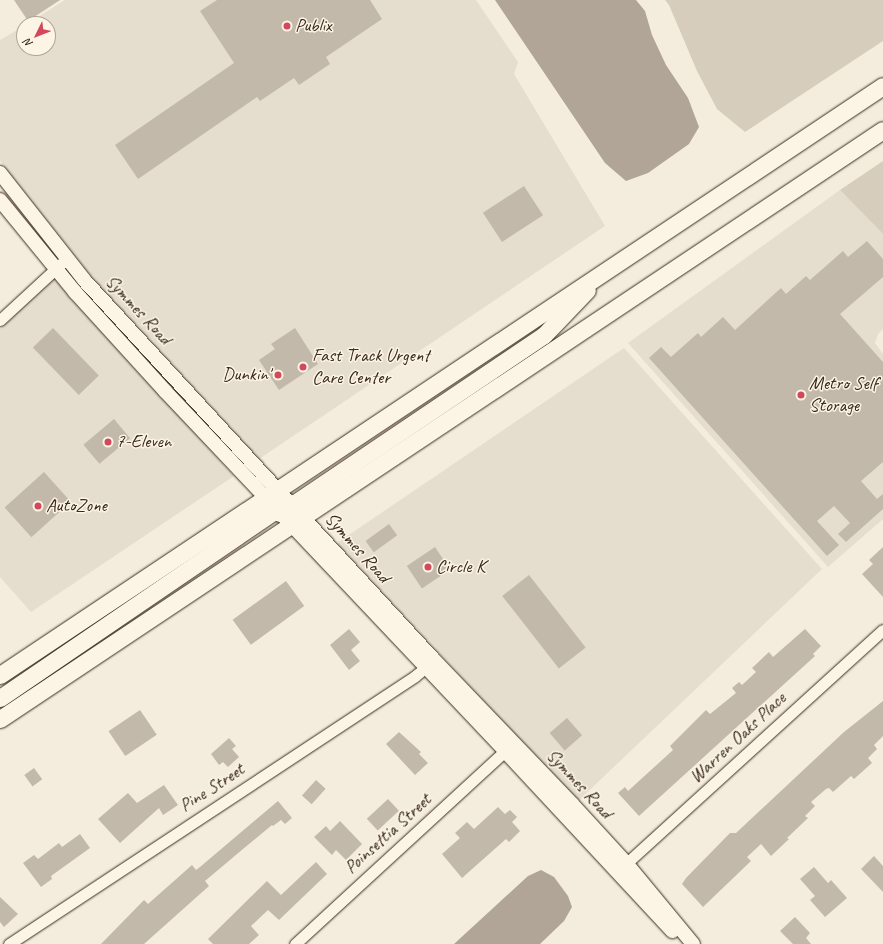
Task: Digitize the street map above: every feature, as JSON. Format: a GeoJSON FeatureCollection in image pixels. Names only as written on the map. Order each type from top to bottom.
{"type":"FeatureCollection","features":[{"type":"Feature","properties":{"kind":"main road"},"geometry":{"type":"LineString","coordinates":[[0,719],[598,275],[883,86]]}},
{"type":"Feature","properties":{"kind":"main road"},"geometry":{"type":"LineString","coordinates":[[0,675],[284,507],[883,130]]}},
{"type":"Feature","properties":{"kind":"main road"},"geometry":{"type":"LineString","coordinates":[[0,698],[284,507]]}},
{"type":"Feature","properties":{"kind":"street","name":"Symmes Road"},"geometry":{"type":"LineString","coordinates":[[0,172],[66,259],[284,507],[429,664],[505,751],[621,868],[692,944]]}},
{"type":"Feature","properties":{"kind":"street","name":"Symmes Road"},"geometry":{"type":"LineString","coordinates":[[0,200],[55,269],[165,391],[284,507]]}},
{"type":"Feature","properties":{"kind":"street"},"geometry":{"type":"LineString","coordinates":[[0,320],[66,259]]}},
{"type":"Feature","properties":{"kind":"street","name":"Warren Oaks Place"},"geometry":{"type":"LineString","coordinates":[[621,868],[883,630]]}},
{"type":"Feature","properties":{"kind":"street","name":"Symmes Road"},"geometry":{"type":"LineString","coordinates":[[429,664],[515,742],[684,944]]}},
{"type":"Feature","properties":{"kind":"street","name":"Pine Street"},"geometry":{"type":"LineString","coordinates":[[9,944],[429,664]]}},
{"type":"Feature","properties":{"kind":"street","name":"Poinsettia Street"},"geometry":{"type":"LineString","coordinates":[[295,944],[505,751]]}},
{"type":"Feature","properties":{"kind":"shaded area"},"geometry":{"type":"Polygon","coordinates":[[[65,0],[476,0],[518,62],[514,74],[605,226],[259,459],[91,276],[0,161],[0,40],[16,31],[16,56],[56,56],[56,16],[40,16],[65,0]]]}},
{"type":"Feature","properties":{"kind":"shaded area"},"geometry":{"type":"Polygon","coordinates":[[[495,0],[636,0],[645,11],[652,35],[666,65],[688,98],[699,127],[689,144],[648,173],[626,181],[605,163],[495,0]]]}},
{"type":"Feature","properties":{"kind":"shaded area"},"geometry":{"type":"Polygon","coordinates":[[[665,0],[883,0],[883,41],[745,132],[717,109],[697,71],[669,5],[665,0]]]}},
{"type":"Feature","properties":{"kind":"shaded area"},"geometry":{"type":"Polygon","coordinates":[[[883,161],[883,234],[840,190],[883,161]]]}},
{"type":"Feature","properties":{"kind":"shaded area"},"geometry":{"type":"Polygon","coordinates":[[[840,190],[883,234],[883,329],[878,334],[875,343],[883,354],[883,519],[828,567],[628,343],[840,190]]]}},
{"type":"Feature","properties":{"kind":"shaded area"},"geometry":{"type":"Polygon","coordinates":[[[54,278],[234,476],[31,612],[0,577],[0,328],[54,278]]]}},
{"type":"Feature","properties":{"kind":"shaded area"},"geometry":{"type":"Polygon","coordinates":[[[624,348],[822,569],[577,802],[337,543],[624,348]]]}},
{"type":"Feature","properties":{"kind":"shaded area"},"geometry":{"type":"Polygon","coordinates":[[[541,870],[554,877],[568,896],[572,907],[564,921],[540,944],[454,944],[528,876],[541,870]]]}},
{"type":"Feature","properties":{"kind":"building"},"geometry":{"type":"Polygon","coordinates":[[[14,0],[60,0],[36,16],[25,16],[14,0]]]}},
{"type":"Feature","properties":{"kind":"building"},"geometry":{"type":"Polygon","coordinates":[[[217,0],[370,0],[382,19],[326,57],[330,64],[299,85],[294,78],[260,101],[257,97],[138,179],[115,145],[234,63],[200,11],[217,0]]]}},
{"type":"Feature","properties":{"kind":"building"},"geometry":{"type":"Polygon","coordinates":[[[524,186],[543,215],[502,242],[483,213],[524,186]]]}},
{"type":"Feature","properties":{"kind":"building"},"geometry":{"type":"Polygon","coordinates":[[[867,241],[883,259],[883,277],[840,314],[883,362],[883,462],[861,481],[877,499],[883,494],[883,509],[846,542],[838,534],[850,523],[834,506],[817,521],[839,545],[827,556],[649,358],[661,347],[671,357],[698,333],[701,337],[723,317],[735,330],[781,288],[786,294],[806,276],[810,280],[843,251],[848,257],[867,241]]]}},
{"type":"Feature","properties":{"kind":"building"},"geometry":{"type":"Polygon","coordinates":[[[53,328],[99,375],[79,395],[33,347],[53,328]]]}},
{"type":"Feature","properties":{"kind":"building"},"geometry":{"type":"Polygon","coordinates":[[[295,328],[318,364],[279,390],[259,360],[275,349],[271,344],[295,328]]]}},
{"type":"Feature","properties":{"kind":"building","name":"7-Eleven"},"geometry":{"type":"Polygon","coordinates":[[[114,419],[130,438],[99,464],[83,445],[114,419]]]}},
{"type":"Feature","properties":{"kind":"building","name":"AutoZone"},"geometry":{"type":"Polygon","coordinates":[[[44,472],[71,502],[31,537],[5,507],[44,472]]]}},
{"type":"Feature","properties":{"kind":"building","name":"Circle K"},"geometry":{"type":"Polygon","coordinates":[[[389,524],[397,535],[374,552],[366,541],[389,524]]]}},
{"type":"Feature","properties":{"kind":"building","name":"Circle K"},"geometry":{"type":"Polygon","coordinates":[[[435,547],[450,569],[422,588],[407,566],[435,547]]]}},
{"type":"Feature","properties":{"kind":"building"},"geometry":{"type":"Polygon","coordinates":[[[883,547],[883,597],[862,574],[873,564],[869,560],[883,547]]]}},
{"type":"Feature","properties":{"kind":"building"},"geometry":{"type":"Polygon","coordinates":[[[529,575],[586,647],[559,668],[502,596],[529,575]]]}},
{"type":"Feature","properties":{"kind":"building"},"geometry":{"type":"Polygon","coordinates":[[[286,581],[304,606],[251,645],[233,620],[286,581]]]}},
{"type":"Feature","properties":{"kind":"building"},"geometry":{"type":"Polygon","coordinates":[[[349,629],[360,642],[351,650],[360,661],[349,670],[330,645],[349,629]]]}},
{"type":"Feature","properties":{"kind":"building"},"geometry":{"type":"Polygon","coordinates":[[[805,629],[821,646],[813,654],[815,656],[639,816],[618,793],[625,787],[628,791],[673,750],[670,746],[706,710],[710,714],[736,693],[732,688],[739,682],[742,685],[756,672],[752,668],[769,652],[773,657],[805,629]]]}},
{"type":"Feature","properties":{"kind":"building"},"geometry":{"type":"Polygon","coordinates":[[[883,701],[883,736],[874,745],[877,749],[868,758],[872,763],[854,779],[851,776],[833,792],[829,788],[826,789],[811,802],[815,806],[805,816],[808,818],[771,856],[761,844],[747,857],[751,861],[703,907],[682,884],[686,878],[730,833],[736,833],[844,732],[883,701]]]}},
{"type":"Feature","properties":{"kind":"building"},"geometry":{"type":"Polygon","coordinates":[[[140,710],[157,735],[125,756],[108,731],[140,710]]]}},
{"type":"Feature","properties":{"kind":"building"},"geometry":{"type":"Polygon","coordinates":[[[567,718],[582,735],[565,750],[550,733],[567,718]]]}},
{"type":"Feature","properties":{"kind":"building"},"geometry":{"type":"Polygon","coordinates":[[[399,732],[421,752],[419,754],[428,763],[415,775],[386,744],[399,732]]]}},
{"type":"Feature","properties":{"kind":"building"},"geometry":{"type":"Polygon","coordinates":[[[229,738],[236,746],[232,749],[239,757],[228,767],[223,762],[219,765],[211,754],[229,738]]]}},
{"type":"Feature","properties":{"kind":"building"},"geometry":{"type":"Polygon","coordinates":[[[34,768],[42,779],[33,786],[24,775],[34,768]]]}},
{"type":"Feature","properties":{"kind":"building"},"geometry":{"type":"Polygon","coordinates":[[[316,780],[326,789],[312,804],[302,796],[316,780]]]}},
{"type":"Feature","properties":{"kind":"building"},"geometry":{"type":"Polygon","coordinates":[[[164,785],[178,805],[163,815],[159,808],[120,843],[98,819],[128,793],[137,803],[164,785]]]}},
{"type":"Feature","properties":{"kind":"building"},"geometry":{"type":"Polygon","coordinates":[[[388,799],[399,811],[378,830],[367,819],[388,799]]]}},
{"type":"Feature","properties":{"kind":"building"},"geometry":{"type":"Polygon","coordinates":[[[278,801],[292,818],[285,824],[281,820],[273,826],[272,825],[205,881],[209,886],[144,944],[101,944],[144,900],[148,904],[192,865],[196,870],[278,801]]]}},
{"type":"Feature","properties":{"kind":"building"},"geometry":{"type":"Polygon","coordinates":[[[498,807],[505,814],[510,810],[517,817],[512,822],[520,831],[509,842],[506,839],[462,878],[442,854],[460,838],[455,833],[467,822],[474,829],[498,807]]]}},
{"type":"Feature","properties":{"kind":"building"},"geometry":{"type":"Polygon","coordinates":[[[340,821],[362,844],[346,860],[336,850],[332,855],[314,837],[326,826],[330,831],[340,821]]]}},
{"type":"Feature","properties":{"kind":"building"},"geometry":{"type":"Polygon","coordinates":[[[80,834],[90,848],[51,876],[52,879],[41,887],[23,863],[34,855],[38,859],[59,843],[62,847],[80,834]]]}},
{"type":"Feature","properties":{"kind":"building"},"geometry":{"type":"Polygon","coordinates":[[[874,856],[883,866],[883,892],[861,869],[874,856]]]}},
{"type":"Feature","properties":{"kind":"building"},"geometry":{"type":"Polygon","coordinates":[[[316,862],[327,874],[279,920],[268,910],[251,926],[259,935],[249,944],[213,944],[208,939],[267,881],[281,895],[316,862]]]}},
{"type":"Feature","properties":{"kind":"building"},"geometry":{"type":"Polygon","coordinates":[[[814,867],[828,883],[831,880],[847,898],[825,917],[810,900],[815,896],[800,879],[814,867]]]}},
{"type":"Feature","properties":{"kind":"building"},"geometry":{"type":"Polygon","coordinates":[[[0,897],[18,914],[4,927],[0,922],[0,897]]]}},
{"type":"Feature","properties":{"kind":"building"},"geometry":{"type":"Polygon","coordinates":[[[795,917],[810,933],[806,938],[811,944],[793,944],[780,931],[795,917]]]}},
{"type":"Feature","properties":{"kind":"place","name":"Publix"},"geometry":{"type":"Point","coordinates":[287,26]}},
{"type":"Feature","properties":{"kind":"place","name":"Fast Track Urgent Care Center"},"geometry":{"type":"Point","coordinates":[303,367]}},
{"type":"Feature","properties":{"kind":"place","name":"Dunkin'"},"geometry":{"type":"Point","coordinates":[278,375]}},
{"type":"Feature","properties":{"kind":"place","name":"Metro Self Storage"},"geometry":{"type":"Point","coordinates":[801,395]}},
{"type":"Feature","properties":{"kind":"place","name":"7-Eleven"},"geometry":{"type":"Point","coordinates":[108,442]}},
{"type":"Feature","properties":{"kind":"place","name":"AutoZone"},"geometry":{"type":"Point","coordinates":[38,506]}},
{"type":"Feature","properties":{"kind":"place","name":"Circle K"},"geometry":{"type":"Point","coordinates":[428,567]}}]}
